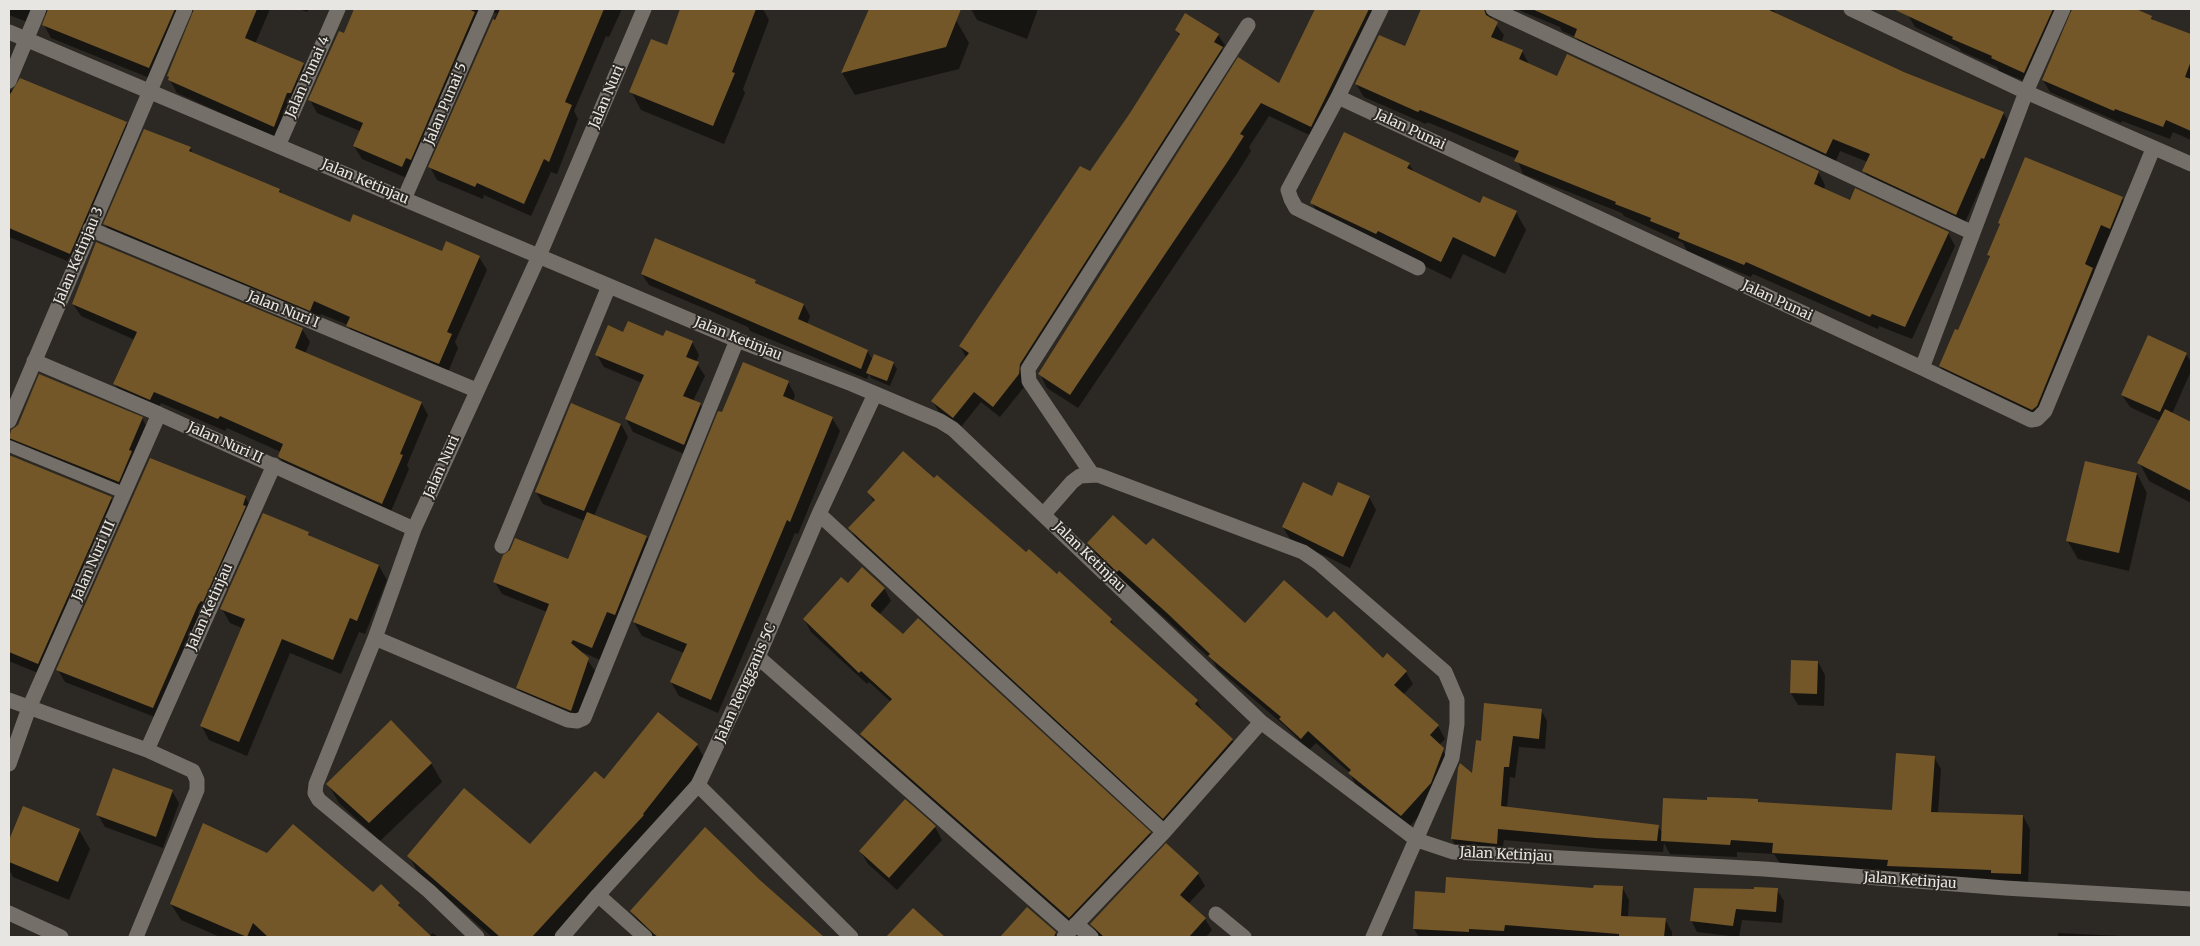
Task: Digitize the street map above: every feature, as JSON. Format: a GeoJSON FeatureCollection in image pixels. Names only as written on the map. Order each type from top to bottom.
{"type":"FeatureCollection","features":[{"type":"Feature","properties":{"kind":"street"},"geometry":{"type":"LineString","coordinates":[[9,81],[39,9]]}},
{"type":"Feature","properties":{"kind":"street","name":"Jalan Ketinjau 3"},"geometry":{"type":"LineString","coordinates":[[9,421],[185,9]]}},
{"type":"Feature","properties":{"kind":"street","name":"Jalan Punai 4"},"geometry":{"type":"LineString","coordinates":[[278,146],[338,9]]}},
{"type":"Feature","properties":{"kind":"street","name":"Jalan Punai 5"},"geometry":{"type":"LineString","coordinates":[[404,199],[487,9]]}},
{"type":"Feature","properties":{"kind":"street","name":"Jalan Nuri"},"geometry":{"type":"LineString","coordinates":[[477,937],[429,891],[319,800],[315,793],[316,784],[375,638],[414,529],[539,256],[644,9]]}},
{"type":"Feature","properties":{"kind":"street"},"geometry":{"type":"LineString","coordinates":[[1381,9],[1338,97],[1288,190],[1290,199],[1296,208],[1418,268]]}},
{"type":"Feature","properties":{"kind":"street"},"geometry":{"type":"LineString","coordinates":[[1493,9],[1973,233]]}},
{"type":"Feature","properties":{"kind":"street"},"geometry":{"type":"LineString","coordinates":[[1850,9],[2026,92],[2191,164]]}},
{"type":"Feature","properties":{"kind":"street"},"geometry":{"type":"LineString","coordinates":[[1922,368],[2026,92],[2063,9]]}},
{"type":"Feature","properties":{"kind":"street"},"geometry":{"type":"LineString","coordinates":[[1092,474],[1029,381],[1028,369],[1248,25]]}},
{"type":"Feature","properties":{"kind":"street","name":"Jalan Ketinjau"},"geometry":{"type":"LineString","coordinates":[[9,32],[737,340],[940,421],[953,429],[1044,514],[1261,722],[1417,840],[1453,852],[1764,869],[2005,888],[2191,899]]}},
{"type":"Feature","properties":{"kind":"street","name":"Jalan Punai"},"geometry":{"type":"LineString","coordinates":[[1338,97],[2031,420],[2037,419],[2045,411],[2153,149]]}},
{"type":"Feature","properties":{"kind":"street","name":"Jalan Nuri I"},"geometry":{"type":"LineString","coordinates":[[90,229],[476,390]]}},
{"type":"Feature","properties":{"kind":"street"},"geometry":{"type":"LineString","coordinates":[[502,546],[609,286]]}},
{"type":"Feature","properties":{"kind":"street"},"geometry":{"type":"LineString","coordinates":[[375,638],[568,720],[577,721],[584,718],[737,340]]}},
{"type":"Feature","properties":{"kind":"street","name":"Jalan Nuri II"},"geometry":{"type":"LineString","coordinates":[[34,361],[159,414],[414,529]]}},
{"type":"Feature","properties":{"kind":"street","name":"Jalan Rengganis 5C"},"geometry":{"type":"LineString","coordinates":[[562,937],[698,785],[758,657],[819,514],[875,394]]}},
{"type":"Feature","properties":{"kind":"street","name":"Jalan Nuri III"},"geometry":{"type":"LineString","coordinates":[[9,764],[29,708],[159,414]]}},
{"type":"Feature","properties":{"kind":"street","name":"Jalan Ketinjau"},"geometry":{"type":"LineString","coordinates":[[147,750],[274,465]]}},
{"type":"Feature","properties":{"kind":"street"},"geometry":{"type":"LineString","coordinates":[[1044,514],[1072,482],[1080,476],[1092,474],[1303,552],[1319,563],[1445,672],[1457,700],[1457,724],[1452,758],[1417,840],[1372,937]]}},
{"type":"Feature","properties":{"kind":"street"},"geometry":{"type":"LineString","coordinates":[[819,514],[1164,832]]}},
{"type":"Feature","properties":{"kind":"street"},"geometry":{"type":"LineString","coordinates":[[758,657],[1070,931],[1091,937]]}},
{"type":"Feature","properties":{"kind":"street"},"geometry":{"type":"LineString","coordinates":[[9,700],[147,750],[193,772],[197,780],[197,790],[136,937]]}},
{"type":"Feature","properties":{"kind":"street"},"geometry":{"type":"LineString","coordinates":[[1070,931],[1164,832],[1261,722]]}},
{"type":"Feature","properties":{"kind":"street"},"geometry":{"type":"LineString","coordinates":[[698,785],[851,937]]}},
{"type":"Feature","properties":{"kind":"street"},"geometry":{"type":"LineString","coordinates":[[598,895],[645,937]]}},
{"type":"Feature","properties":{"kind":"street"},"geometry":{"type":"LineString","coordinates":[[9,913],[61,937]]}},
{"type":"Feature","properties":{"kind":"street"},"geometry":{"type":"LineString","coordinates":[[1216,914],[1244,937]]}},
{"type":"Feature","properties":{"kind":"lane"},"geometry":{"type":"LineString","coordinates":[[9,446],[124,493]]}},
{"type":"Feature","properties":{"kind":"building"},"geometry":{"type":"Polygon","coordinates":[[[48,9],[175,9],[149,68],[42,25],[48,9]]]}},
{"type":"Feature","properties":{"kind":"building"},"geometry":{"type":"Polygon","coordinates":[[[194,9],[257,9],[245,38],[304,63],[291,93],[287,93],[274,127],[168,80],[169,77],[167,76],[194,9]]]}},
{"type":"Feature","properties":{"kind":"building"},"geometry":{"type":"Polygon","coordinates":[[[354,9],[468,9],[475,12],[411,160],[406,158],[402,167],[353,146],[363,123],[308,100],[339,31],[344,33],[354,9]]]}},
{"type":"Feature","properties":{"kind":"building"},"geometry":{"type":"Polygon","coordinates":[[[500,9],[604,9],[565,102],[572,105],[549,162],[544,159],[524,204],[477,183],[475,187],[428,167],[493,19],[495,20],[500,9]]]}},
{"type":"Feature","properties":{"kind":"building"},"geometry":{"type":"Polygon","coordinates":[[[680,9],[756,9],[732,72],[735,73],[713,126],[629,92],[651,39],[667,45],[680,9]]]}},
{"type":"Feature","properties":{"kind":"building"},"geometry":{"type":"Polygon","coordinates":[[[869,9],[961,9],[946,47],[841,73],[869,9]]]}},
{"type":"Feature","properties":{"kind":"building"},"geometry":{"type":"Polygon","coordinates":[[[1315,9],[1369,9],[1311,127],[1261,103],[1240,134],[1244,136],[1228,161],[1070,395],[1038,374],[1238,57],[1279,83],[1315,9]]]}},
{"type":"Feature","properties":{"kind":"building"},"geometry":{"type":"Polygon","coordinates":[[[1421,9],[1484,9],[1486,15],[1498,22],[1491,37],[1523,50],[1519,59],[1557,76],[1567,54],[1819,171],[1814,184],[1850,200],[1855,188],[1949,232],[1905,327],[1872,314],[1870,317],[1746,262],[1744,265],[1678,238],[1680,233],[1650,221],[1651,218],[1514,161],[1519,151],[1420,110],[1418,112],[1355,84],[1379,35],[1405,46],[1421,9]]]}},
{"type":"Feature","properties":{"kind":"building"},"geometry":{"type":"Polygon","coordinates":[[[1532,9],[1767,9],[1904,72],[2004,112],[1984,159],[1981,158],[1956,215],[1862,171],[1870,154],[1833,139],[1826,154],[1574,37],[1577,29],[1532,9]]]}},
{"type":"Feature","properties":{"kind":"building"},"geometry":{"type":"Polygon","coordinates":[[[1893,9],[2053,9],[2024,73],[1893,9]]]}},
{"type":"Feature","properties":{"kind":"building"},"geometry":{"type":"Polygon","coordinates":[[[2072,9],[2136,9],[2152,16],[2151,19],[2191,34],[2191,61],[2185,77],[2191,79],[2191,131],[2166,120],[2163,127],[2115,109],[2114,111],[2042,80],[2072,9]]]}},
{"type":"Feature","properties":{"kind":"building"},"geometry":{"type":"Polygon","coordinates":[[[1185,13],[1219,34],[1214,42],[1223,47],[1020,364],[1019,374],[993,407],[974,392],[953,418],[931,401],[969,353],[959,346],[1080,166],[1090,171],[1130,113],[1180,34],[1175,30],[1185,13]]]}},
{"type":"Feature","properties":{"kind":"building"},"geometry":{"type":"Polygon","coordinates":[[[20,78],[127,122],[70,254],[9,228],[9,96],[20,78]]]}},
{"type":"Feature","properties":{"kind":"building"},"geometry":{"type":"Polygon","coordinates":[[[144,129],[191,147],[189,151],[280,189],[279,192],[350,222],[353,214],[442,251],[446,241],[480,256],[447,332],[452,334],[439,364],[346,326],[350,317],[314,301],[310,311],[103,224],[144,129]]]}},
{"type":"Feature","properties":{"kind":"building"},"geometry":{"type":"Polygon","coordinates":[[[1344,132],[1410,163],[1407,168],[1480,203],[1483,196],[1517,211],[1495,257],[1453,237],[1441,262],[1378,231],[1376,234],[1310,203],[1344,132]]]}},
{"type":"Feature","properties":{"kind":"building"},"geometry":{"type":"Polygon","coordinates":[[[2025,157],[2123,197],[2110,229],[2101,225],[2085,264],[2093,268],[2037,406],[2032,410],[1939,366],[1955,329],[1958,330],[1990,256],[1987,255],[2000,224],[1998,223],[2025,157]]]}},
{"type":"Feature","properties":{"kind":"building"},"geometry":{"type":"Polygon","coordinates":[[[655,238],[756,280],[755,283],[804,304],[798,319],[868,350],[861,369],[641,274],[655,238]]]}},
{"type":"Feature","properties":{"kind":"building"},"geometry":{"type":"Polygon","coordinates":[[[96,242],[303,328],[295,348],[422,402],[400,454],[403,455],[382,504],[280,458],[278,456],[283,444],[220,416],[218,419],[154,392],[150,400],[113,384],[137,332],[72,304],[96,242]]]}},
{"type":"Feature","properties":{"kind":"building"},"geometry":{"type":"Polygon","coordinates":[[[628,321],[663,336],[666,330],[693,341],[686,357],[699,362],[683,396],[701,403],[684,445],[625,419],[644,375],[595,355],[608,325],[623,332],[628,321]]]}},
{"type":"Feature","properties":{"kind":"building"},"geometry":{"type":"Polygon","coordinates":[[[2148,335],[2187,353],[2160,412],[2121,395],[2148,335]]]}},
{"type":"Feature","properties":{"kind":"building"},"geometry":{"type":"Polygon","coordinates":[[[874,354],[894,362],[887,381],[866,373],[874,354]]]}},
{"type":"Feature","properties":{"kind":"building"},"geometry":{"type":"Polygon","coordinates":[[[743,362],[789,381],[783,396],[833,417],[790,522],[787,520],[711,700],[670,682],[687,644],[633,622],[718,411],[722,412],[743,362]]]}},
{"type":"Feature","properties":{"kind":"building"},"geometry":{"type":"Polygon","coordinates":[[[39,374],[143,417],[129,450],[132,451],[119,482],[9,438],[11,430],[18,425],[39,374]]]}},
{"type":"Feature","properties":{"kind":"building"},"geometry":{"type":"Polygon","coordinates":[[[571,403],[621,424],[584,511],[535,492],[571,403]]]}},
{"type":"Feature","properties":{"kind":"building"},"geometry":{"type":"Polygon","coordinates":[[[2165,409],[2191,422],[2191,491],[2137,463],[2165,409]]]}},
{"type":"Feature","properties":{"kind":"building"},"geometry":{"type":"Polygon","coordinates":[[[903,451],[934,478],[937,475],[1026,552],[1029,549],[1057,574],[1059,571],[1112,619],[1110,622],[1198,700],[1195,704],[1233,739],[1163,819],[848,528],[875,500],[867,492],[903,451]]]}},
{"type":"Feature","properties":{"kind":"building"},"geometry":{"type":"Polygon","coordinates":[[[9,455],[112,497],[38,664],[9,652],[9,455]]]}},
{"type":"Feature","properties":{"kind":"building"},"geometry":{"type":"Polygon","coordinates":[[[150,458],[246,496],[243,505],[246,506],[203,602],[201,601],[198,605],[153,708],[56,670],[150,458]]]}},
{"type":"Feature","properties":{"kind":"building"},"geometry":{"type":"Polygon","coordinates":[[[2085,461],[2137,473],[2119,553],[2066,541],[2085,461]]]}},
{"type":"Feature","properties":{"kind":"building"},"geometry":{"type":"Polygon","coordinates":[[[1303,482],[1332,496],[1338,482],[1370,496],[1343,557],[1282,527],[1303,482]]]}},
{"type":"Feature","properties":{"kind":"building"},"geometry":{"type":"Polygon","coordinates":[[[587,512],[647,536],[615,615],[607,612],[592,648],[573,640],[571,643],[589,658],[571,711],[516,688],[549,604],[493,582],[503,555],[510,550],[515,538],[568,559],[587,512]]]}},
{"type":"Feature","properties":{"kind":"building"},"geometry":{"type":"Polygon","coordinates":[[[263,513],[309,532],[308,535],[379,565],[357,621],[350,618],[333,660],[282,639],[239,742],[200,726],[245,619],[220,609],[263,513]]]}},
{"type":"Feature","properties":{"kind":"building"},"geometry":{"type":"Polygon","coordinates":[[[1113,515],[1146,545],[1153,538],[1245,623],[1284,580],[1327,618],[1334,611],[1383,658],[1387,653],[1407,671],[1394,685],[1439,725],[1430,735],[1444,748],[1431,783],[1401,816],[1348,773],[1351,770],[1308,731],[1301,739],[1279,719],[1281,717],[1208,656],[1210,654],[1167,613],[1119,570],[1117,572],[1087,543],[1113,515]]]}},
{"type":"Feature","properties":{"kind":"building"},"geometry":{"type":"Polygon","coordinates":[[[862,567],[885,588],[871,606],[903,634],[918,618],[1151,832],[1069,918],[860,734],[892,699],[861,671],[859,673],[803,619],[841,577],[848,583],[862,567]]]}},
{"type":"Feature","properties":{"kind":"building"},"geometry":{"type":"Polygon","coordinates":[[[1791,660],[1818,661],[1817,694],[1790,693],[1791,660]]]}},
{"type":"Feature","properties":{"kind":"building"},"geometry":{"type":"Polygon","coordinates":[[[1484,703],[1542,709],[1539,739],[1513,736],[1509,767],[1504,767],[1501,806],[1659,825],[1657,841],[1596,838],[1498,829],[1497,844],[1451,839],[1458,768],[1460,763],[1472,773],[1476,740],[1481,741],[1484,703]]]}},
{"type":"Feature","properties":{"kind":"building"},"geometry":{"type":"Polygon","coordinates":[[[658,712],[698,744],[644,815],[532,937],[500,937],[407,856],[464,788],[530,844],[595,771],[604,779],[658,712]]]}},
{"type":"Feature","properties":{"kind":"building"},"geometry":{"type":"Polygon","coordinates":[[[391,720],[432,763],[369,823],[326,784],[391,720]]]}},
{"type":"Feature","properties":{"kind":"building"},"geometry":{"type":"Polygon","coordinates":[[[1896,753],[1935,756],[1931,812],[2023,815],[2021,874],[1991,873],[1991,870],[1887,866],[1888,860],[1772,853],[1773,843],[1731,840],[1730,845],[1661,841],[1663,798],[1707,800],[1707,797],[1758,799],[1758,802],[1892,810],[1896,753]]]}},
{"type":"Feature","properties":{"kind":"building"},"geometry":{"type":"Polygon","coordinates":[[[113,768],[173,790],[156,837],[96,815],[113,768]]]}},
{"type":"Feature","properties":{"kind":"building"},"geometry":{"type":"Polygon","coordinates":[[[905,799],[936,826],[889,878],[859,851],[905,799]]]}},
{"type":"Feature","properties":{"kind":"building"},"geometry":{"type":"Polygon","coordinates":[[[23,806],[80,829],[58,882],[9,862],[9,840],[23,806]]]}},
{"type":"Feature","properties":{"kind":"building"},"geometry":{"type":"Polygon","coordinates":[[[203,823],[267,853],[293,824],[373,892],[381,884],[400,903],[398,905],[432,937],[268,937],[253,923],[247,937],[170,904],[203,823]]]}},
{"type":"Feature","properties":{"kind":"building"},"geometry":{"type":"Polygon","coordinates":[[[705,827],[760,880],[824,937],[658,937],[654,934],[630,911],[705,827]]]}},
{"type":"Feature","properties":{"kind":"building"},"geometry":{"type":"Polygon","coordinates":[[[1166,843],[1199,873],[1180,895],[1206,918],[1189,937],[1104,937],[1090,924],[1166,843]]]}},
{"type":"Feature","properties":{"kind":"building"},"geometry":{"type":"Polygon","coordinates":[[[1446,877],[1593,888],[1594,885],[1623,886],[1621,916],[1666,918],[1664,937],[1619,937],[1619,934],[1505,925],[1504,931],[1469,929],[1469,932],[1413,929],[1415,891],[1445,893],[1446,877]]]}},
{"type":"Feature","properties":{"kind":"building"},"geometry":{"type":"Polygon","coordinates":[[[1754,887],[1778,888],[1776,912],[1736,909],[1733,926],[1690,921],[1694,888],[1754,889],[1754,887]]]}},
{"type":"Feature","properties":{"kind":"building"},"geometry":{"type":"Polygon","coordinates":[[[1027,907],[1056,932],[1054,937],[1000,937],[1027,907]]]}},
{"type":"Feature","properties":{"kind":"building"},"geometry":{"type":"Polygon","coordinates":[[[913,908],[945,937],[886,937],[913,908]]]}}]}
